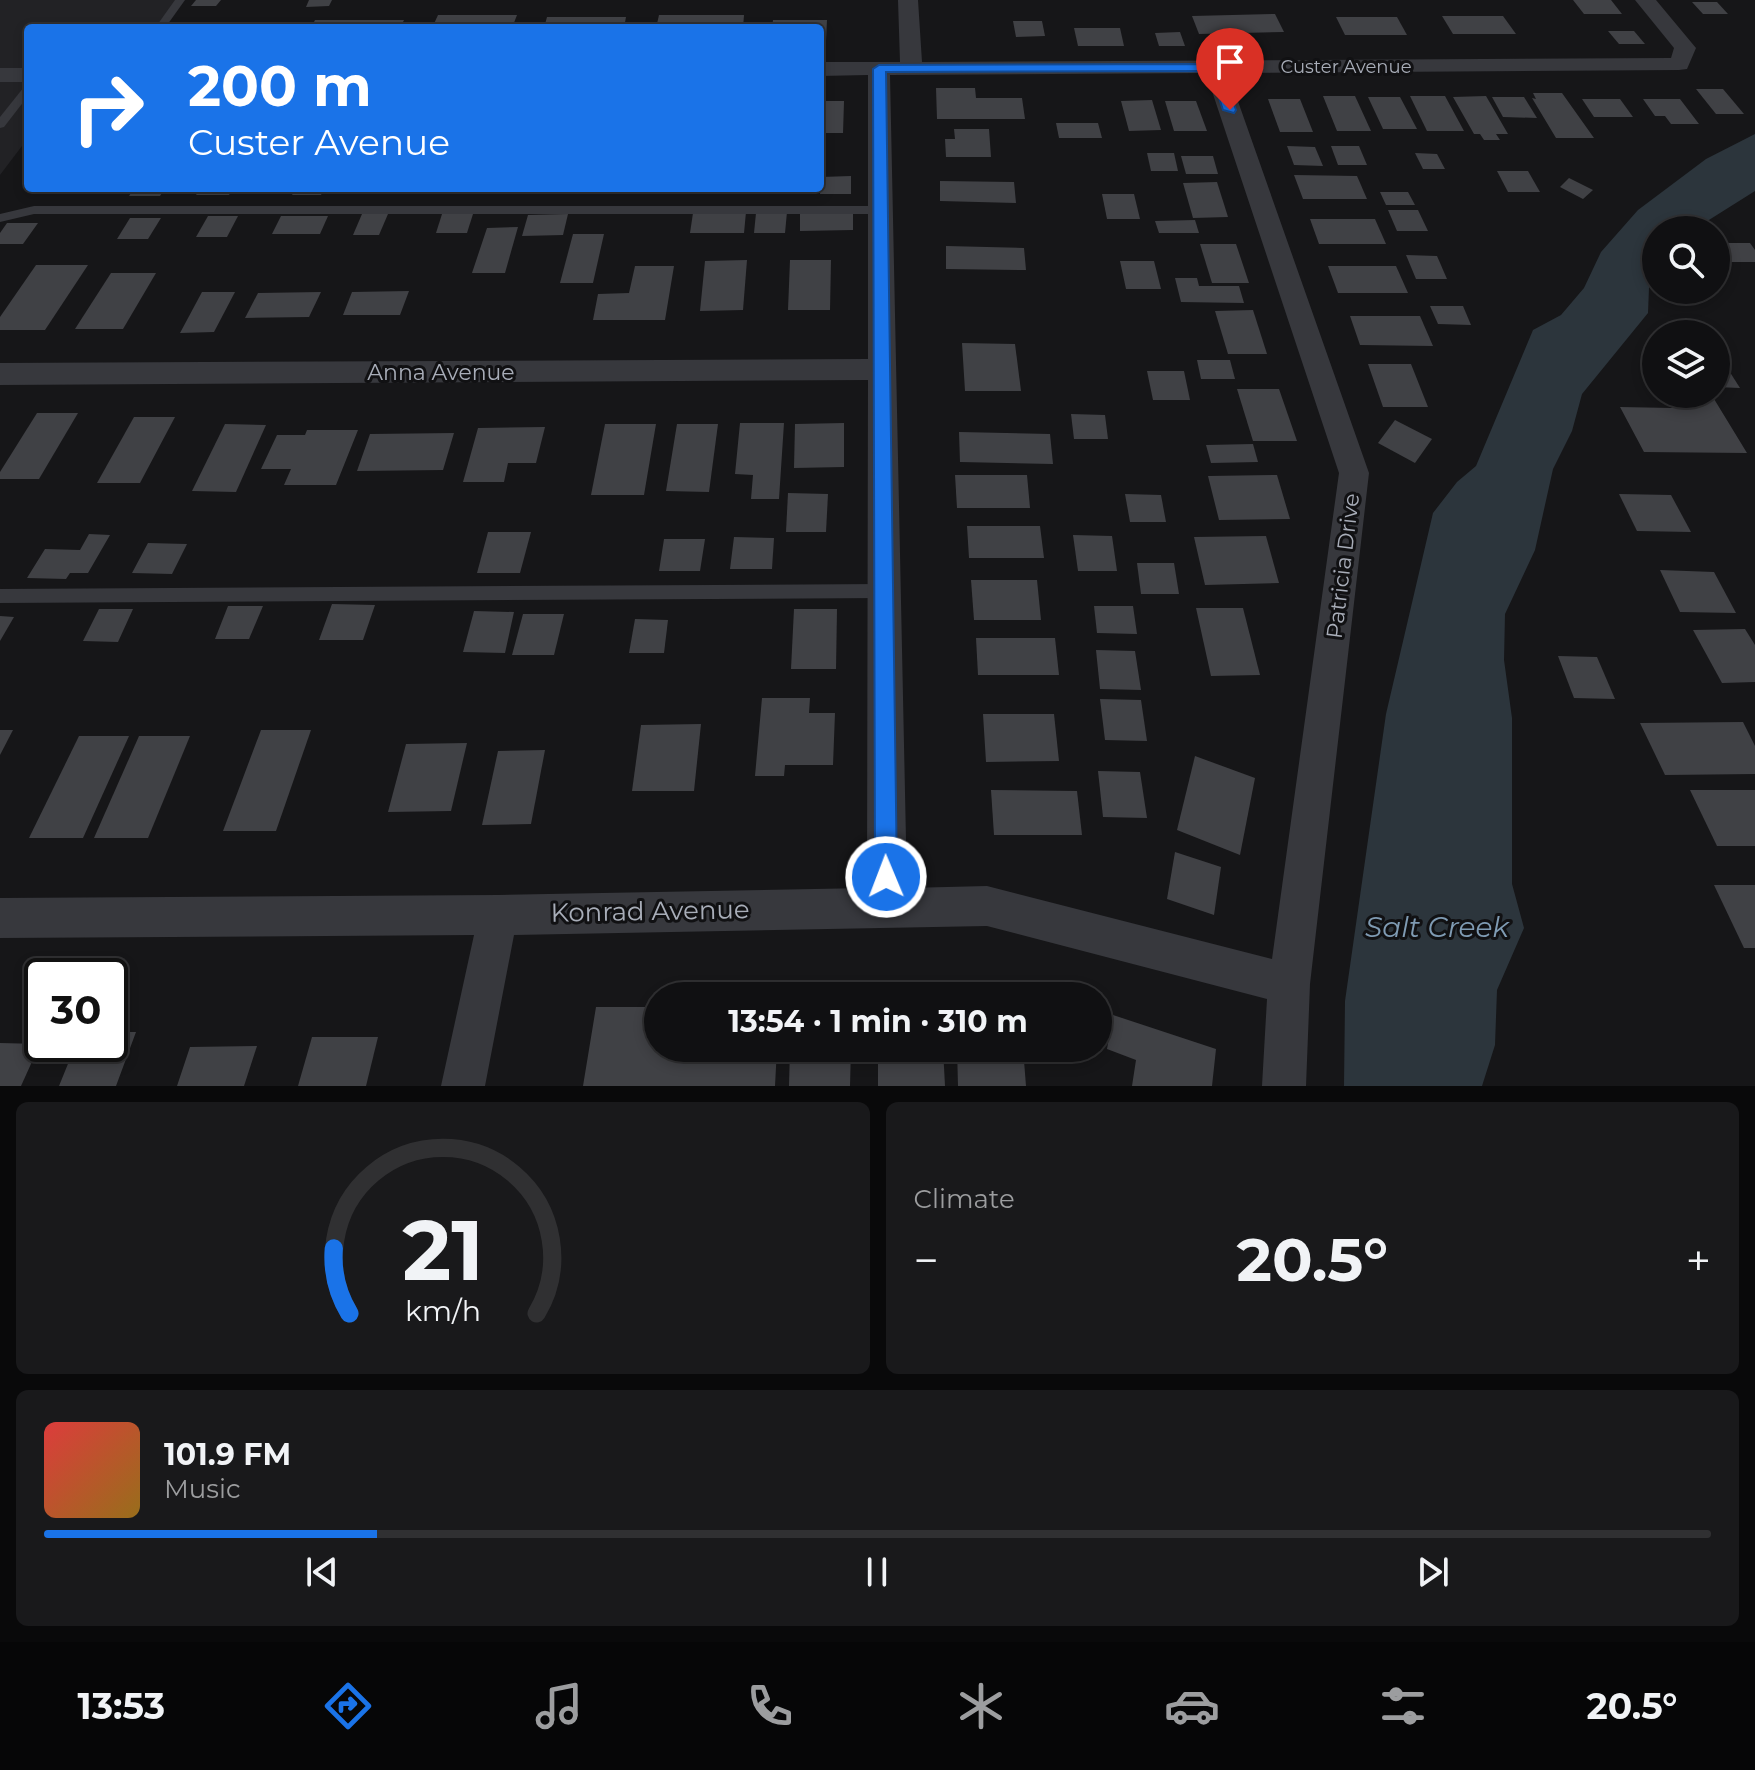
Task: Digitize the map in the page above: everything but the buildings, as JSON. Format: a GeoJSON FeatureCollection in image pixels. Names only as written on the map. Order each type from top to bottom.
{"type":"FeatureCollection","features":[{"type":"Feature","properties":{"kind":"street"},"geometry":{"type":"LineString","coordinates":[[908,0],[911,68]]}},
{"type":"Feature","properties":{"kind":"street","name":"Custer Avenue"},"geometry":{"type":"LineString","coordinates":[[824,69],[1679,64],[1685,48],[1645,0]]}},
{"type":"Feature","properties":{"kind":"street","name":"Patricia Drive"},"geometry":{"type":"LineString","coordinates":[[1215,67],[1354,473],[1289,984],[1284,1086]]}},
{"type":"Feature","properties":{"kind":"street"},"geometry":{"type":"LineString","coordinates":[[879,69],[887,906]]}},
{"type":"Feature","properties":{"kind":"street"},"geometry":{"type":"LineString","coordinates":[[0,75],[24,75]]}},
{"type":"Feature","properties":{"kind":"street","name":"Anna Avenue"},"geometry":{"type":"LineString","coordinates":[[0,374],[881,369]]}},
{"type":"Feature","properties":{"kind":"street","name":"Konrad Avenue"},"geometry":{"type":"LineString","coordinates":[[0,918],[498,915],[987,906],[1289,984]]}},
{"type":"Feature","properties":{"kind":"street"},"geometry":{"type":"LineString","coordinates":[[463,1086],[498,915]]}},
{"type":"Feature","properties":{"kind":"lane"},"geometry":{"type":"LineString","coordinates":[[163,24],[180,0]]}},
{"type":"Feature","properties":{"kind":"lane"},"geometry":{"type":"LineString","coordinates":[[0,125],[24,94]]}},
{"type":"Feature","properties":{"kind":"lane"},"geometry":{"type":"LineString","coordinates":[[0,218],[34,210],[880,210]]}},
{"type":"Feature","properties":{"kind":"lane"},"geometry":{"type":"LineString","coordinates":[[0,596],[883,591]]}},
{"type":"Feature","properties":{"kind":"shaded area"},"geometry":{"type":"Polygon","coordinates":[[[0,0],[177,0],[158,24],[24,24],[24,143],[0,175],[0,0]]]}},
{"type":"Feature","properties":{"kind":"water","name":"Salt Creek"},"geometry":{"type":"Polygon","coordinates":[[[1755,134],[1755,191],[1715,216],[1642,216],[1642,304],[1648,304],[1648,313],[1582,394],[1572,431],[1553,469],[1535,550],[1505,614],[1504,660],[1512,718],[1512,884],[1524,928],[1497,990],[1495,1045],[1482,1086],[1344,1086],[1345,1001],[1386,714],[1433,513],[1457,482],[1476,466],[1533,330],[1561,315],[1584,288],[1601,252],[1638,210],[1706,159],[1755,134]]]}},
{"type":"Feature","properties":{"kind":"route"},"geometry":{"type":"LineString","coordinates":[[886,877],[879,69],[1215,67],[1230,110]]}}]}
